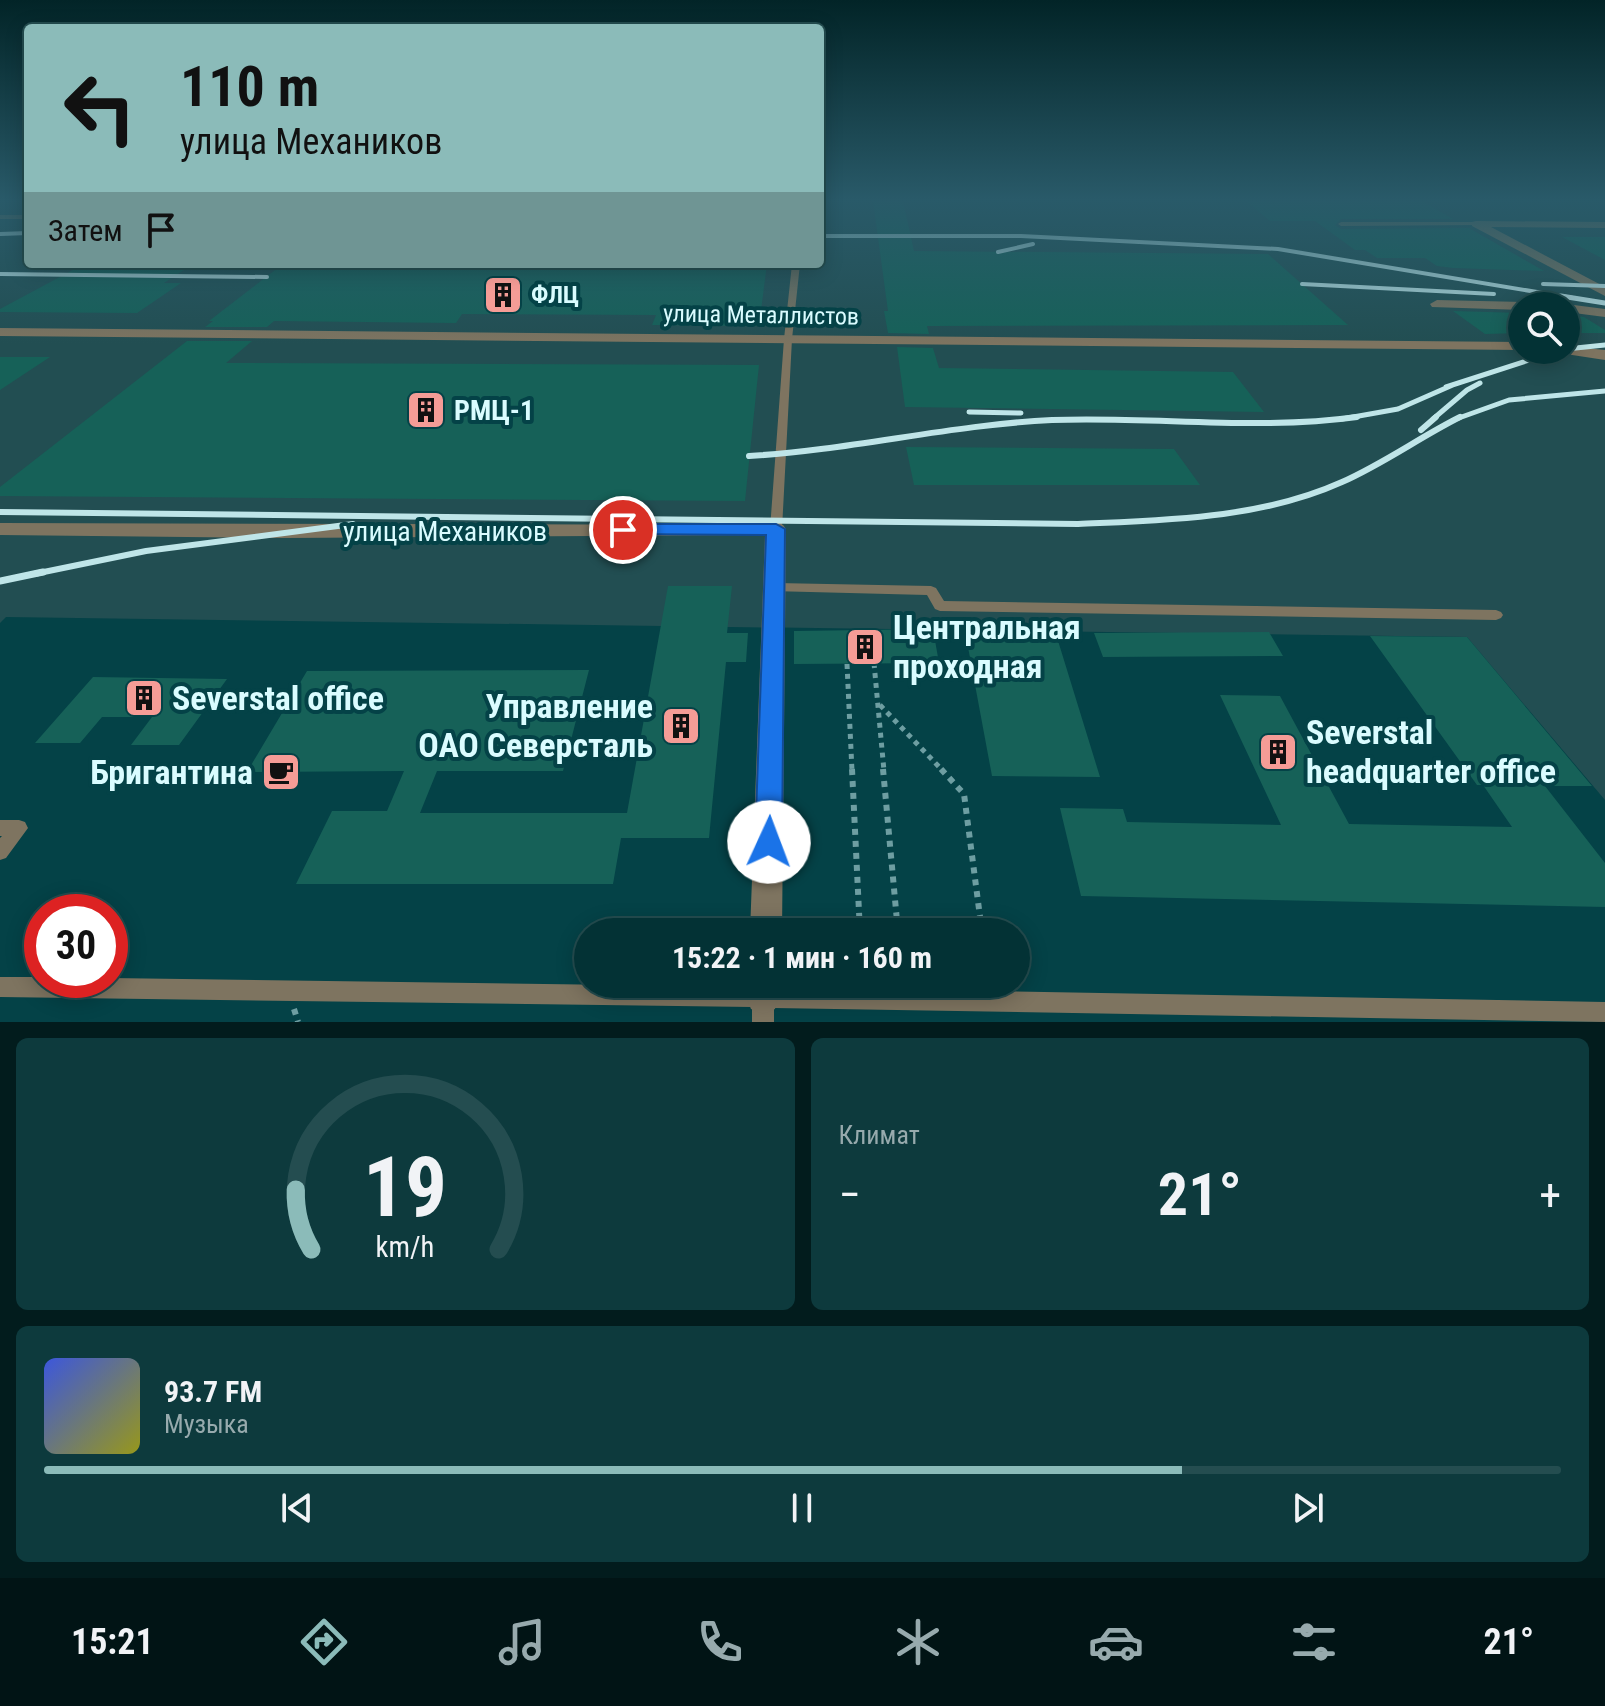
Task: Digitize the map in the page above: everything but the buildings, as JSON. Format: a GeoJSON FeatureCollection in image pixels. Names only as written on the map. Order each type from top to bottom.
{"type":"FeatureCollection","features":[{"type":"Feature","properties":{"kind":"street"},"geometry":{"type":"LineString","coordinates":[[1523,249],[1605,292]]}},
{"type":"Feature","properties":{"kind":"street"},"geometry":{"type":"LineString","coordinates":[[1437,304],[1508,306]]}},
{"type":"Feature","properties":{"kind":"street"},"geometry":{"type":"LineString","coordinates":[[1580,310],[1605,313]]}},
{"type":"Feature","properties":{"kind":"street","name":"улица Металлистов"},"geometry":{"type":"LineString","coordinates":[[0,332],[1508,346]]}},
{"type":"Feature","properties":{"kind":"street"},"geometry":{"type":"LineString","coordinates":[[1580,352],[1605,355]]}},
{"type":"Feature","properties":{"kind":"street","name":"улица Механиков"},"geometry":{"type":"LineString","coordinates":[[0,529],[776,529]]}},
{"type":"Feature","properties":{"kind":"street"},"geometry":{"type":"LineString","coordinates":[[766,918],[776,529]]}},
{"type":"Feature","properties":{"kind":"lane"},"geometry":{"type":"LineString","coordinates":[[776,529],[796,268]]}},
{"type":"Feature","properties":{"kind":"lane"},"geometry":{"type":"LineString","coordinates":[[776,588],[931,591],[940,606],[1496,615]]}},
{"type":"Feature","properties":{"kind":"lane"},"geometry":{"type":"LineString","coordinates":[[0,828],[19,828],[0,852]]}},
{"type":"Feature","properties":{"kind":"lane"},"geometry":{"type":"LineString","coordinates":[[0,987],[1605,1013]]}},
{"type":"Feature","properties":{"kind":"path"},"geometry":{"type":"LineString","coordinates":[[874,663],[897,918]]}},
{"type":"Feature","properties":{"kind":"path"},"geometry":{"type":"LineString","coordinates":[[847,664],[859,918]]}},
{"type":"Feature","properties":{"kind":"path"},"geometry":{"type":"LineString","coordinates":[[878,703],[964,794],[980,918]]}},
{"type":"Feature","properties":{"kind":"shaded area"},"geometry":{"type":"Polygon","coordinates":[[[0,249],[24,249],[24,268],[824,268],[824,249],[1605,249],[1605,800],[1467,637],[6,617],[0,623],[0,249]]]}},
{"type":"Feature","properties":{"kind":"railway"},"geometry":{"type":"LineString","coordinates":[[998,252],[1012,249]]}},
{"type":"Feature","properties":{"kind":"railway"},"geometry":{"type":"LineString","coordinates":[[1272,249],[1537,292]]}},
{"type":"Feature","properties":{"kind":"railway"},"geometry":{"type":"LineString","coordinates":[[0,274],[267,277]]}},
{"type":"Feature","properties":{"kind":"railway"},"geometry":{"type":"LineString","coordinates":[[1302,284],[1494,294]]}},
{"type":"Feature","properties":{"kind":"railway"},"geometry":{"type":"LineString","coordinates":[[1543,284],[1605,286]]}},
{"type":"Feature","properties":{"kind":"railway"},"geometry":{"type":"LineString","coordinates":[[1580,299],[1605,303]]}},
{"type":"Feature","properties":{"kind":"railway"},"geometry":{"type":"LineString","coordinates":[[1580,348],[1605,345]]}},
{"type":"Feature","properties":{"kind":"railway"},"geometry":{"type":"LineString","coordinates":[[1454,384],[1517,364]]}},
{"type":"Feature","properties":{"kind":"railway"},"geometry":{"type":"LineString","coordinates":[[1433,419],[1480,383]]}},
{"type":"Feature","properties":{"kind":"railway"},"geometry":{"type":"LineString","coordinates":[[1348,418],[1398,409],[1454,384]]}},
{"type":"Feature","properties":{"kind":"railway"},"geometry":{"type":"LineString","coordinates":[[1446,387],[1454,384]]}},
{"type":"Feature","properties":{"kind":"railway"},"geometry":{"type":"LineString","coordinates":[[1457,419],[1509,400],[1605,391]]}},
{"type":"Feature","properties":{"kind":"railway"},"geometry":{"type":"LineString","coordinates":[[969,412],[1021,413]]}},
{"type":"Feature","properties":{"kind":"railway"},"geometry":{"type":"LineString","coordinates":[[1348,418],[1357,417]]}},
{"type":"Feature","properties":{"kind":"railway"},"geometry":{"type":"LineString","coordinates":[[1421,430],[1436,417]]}},
{"type":"Feature","properties":{"kind":"railway"},"geometry":{"type":"LineString","coordinates":[[749,456],[1052,420],[1281,423],[1348,418]]}},
{"type":"Feature","properties":{"kind":"railway"},"geometry":{"type":"LineString","coordinates":[[1342,419],[1348,418]]}},
{"type":"Feature","properties":{"kind":"railway"},"geometry":{"type":"LineString","coordinates":[[0,512],[1078,524],[1145,521],[1246,510],[1311,494],[1357,475],[1457,419]]}},
{"type":"Feature","properties":{"kind":"railway"},"geometry":{"type":"LineString","coordinates":[[34,574],[146,551],[353,524]]}},
{"type":"Feature","properties":{"kind":"railway"},"geometry":{"type":"LineString","coordinates":[[0,581],[43,572]]}},
{"type":"Feature","properties":{"kind":"place","name":"ФЛЦ"},"geometry":{"type":"Point","coordinates":[503,295]}},
{"type":"Feature","properties":{"kind":"place","name":"РМЦ-1"},"geometry":{"type":"Point","coordinates":[426,410]}},
{"type":"Feature","properties":{"kind":"place","name":"Центральная проходная"},"geometry":{"type":"Point","coordinates":[865,647]}},
{"type":"Feature","properties":{"kind":"place","name":"Severstal office"},"geometry":{"type":"Point","coordinates":[144,698]}},
{"type":"Feature","properties":{"kind":"place","name":"Управление OAO Северсталь"},"geometry":{"type":"Point","coordinates":[681,726]}},
{"type":"Feature","properties":{"kind":"place","name":"Severstal headquarter office"},"geometry":{"type":"Point","coordinates":[1278,752]}},
{"type":"Feature","properties":{"kind":"place","name":"Бригантина"},"geometry":{"type":"Point","coordinates":[281,772]}},
{"type":"Feature","properties":{"kind":"route"},"geometry":{"type":"LineString","coordinates":[[623,530],[776,529],[769,842]]}}]}
